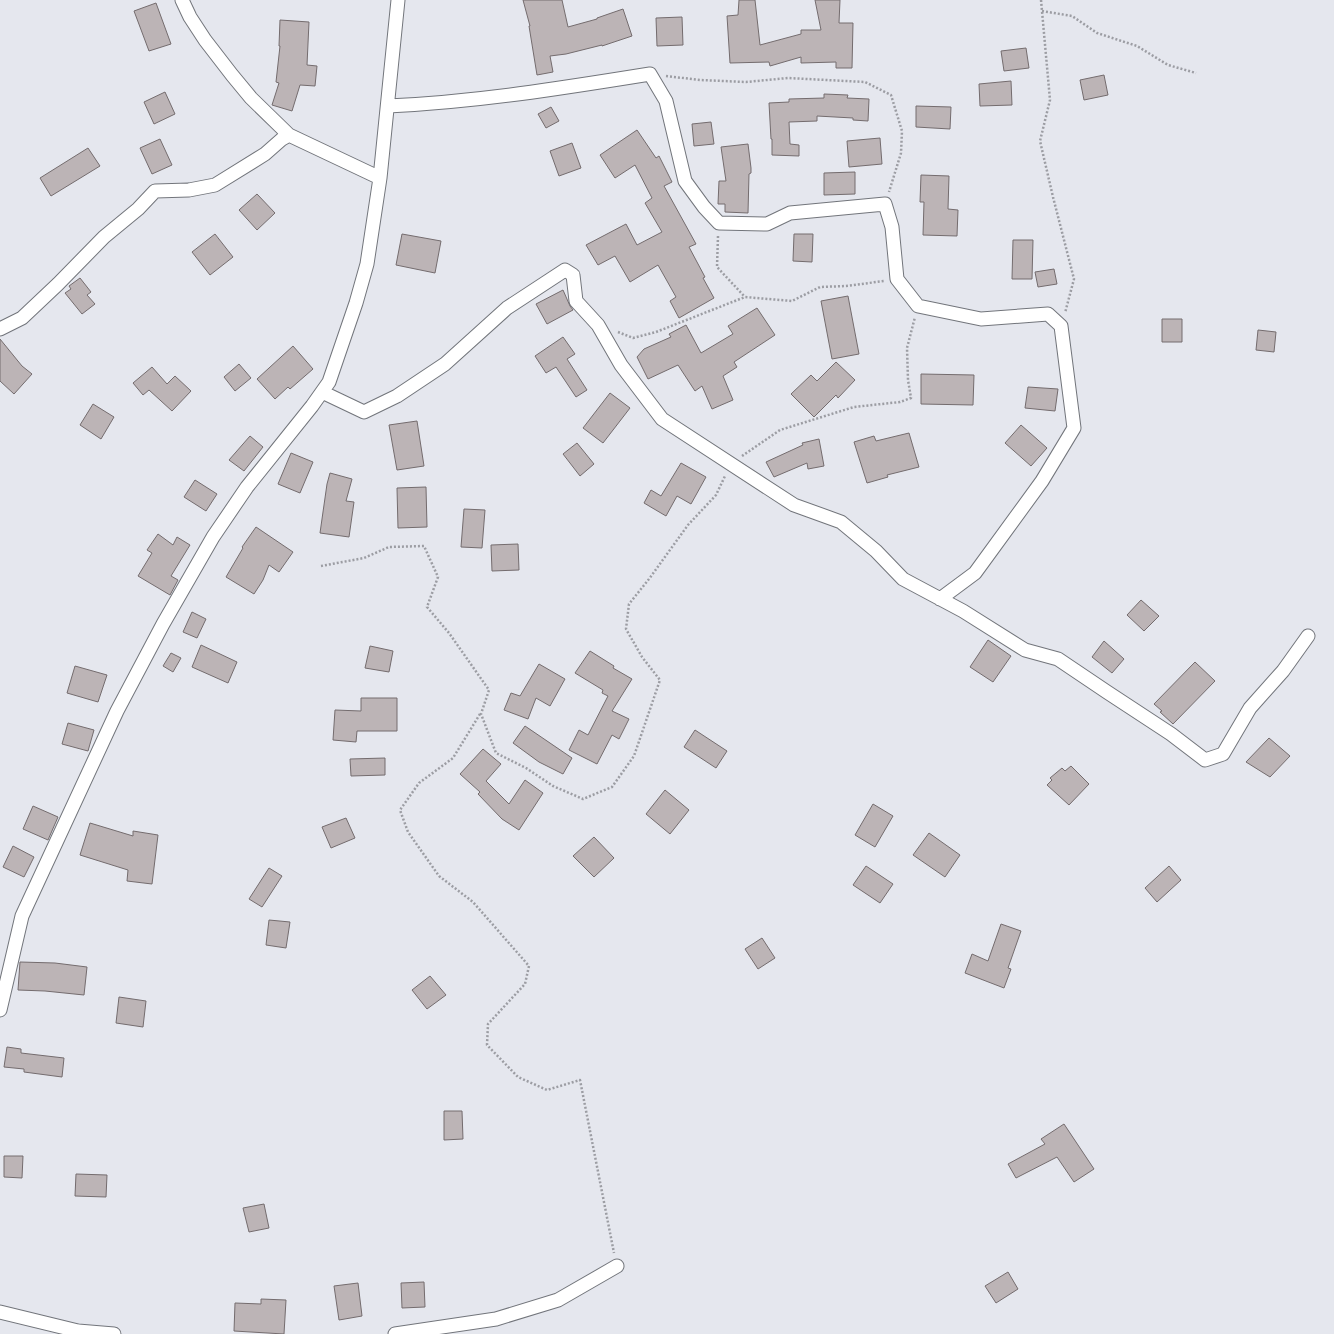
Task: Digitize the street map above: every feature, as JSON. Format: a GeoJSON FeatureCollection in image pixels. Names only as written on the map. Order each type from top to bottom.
{"type":"FeatureCollection","features":[{"type":"Feature","properties":{"kind":"street"},"geometry":{"type":"LineString","coordinates":[[182,0],[190,17],[205,40],[232,75],[251,98],[289,135],[380,178]]}},
{"type":"Feature","properties":{"kind":"street"},"geometry":{"type":"LineString","coordinates":[[0,1010],[22,916],[117,711],[163,624],[213,537],[247,487],[329,382],[356,303],[367,264],[380,178],[398,0]]}},
{"type":"Feature","properties":{"kind":"street"},"geometry":{"type":"LineString","coordinates":[[388,106],[521,94],[650,74],[666,101],[684,181],[704,207],[719,223],[767,224],[790,213],[885,204],[892,227],[897,279],[918,306],[981,319],[1048,314],[1062,326],[1074,428],[1042,481],[975,573],[940,599]]}},
{"type":"Feature","properties":{"kind":"street"},"geometry":{"type":"LineString","coordinates":[[0,329],[22,318],[104,237],[138,209],[155,191],[189,190],[215,185],[265,154],[282,139],[289,135]]}},
{"type":"Feature","properties":{"kind":"street"},"geometry":{"type":"LineString","coordinates":[[322,392],[364,412],[397,396],[445,364],[506,308],[565,270],[573,274],[576,301],[598,325],[621,366],[662,419],[732,463],[794,505],[841,522],[876,551],[903,579],[963,611],[1025,650],[1058,659],[1171,734],[1205,760],[1223,754],[1250,708],[1283,671],[1308,636]]}},
{"type":"Feature","properties":{"kind":"street"},"geometry":{"type":"LineString","coordinates":[[395,1334],[496,1319],[558,1300],[617,1266]]}},
{"type":"Feature","properties":{"kind":"street"},"geometry":{"type":"LineString","coordinates":[[0,1312],[78,1333],[114,1334]]}},
{"type":"Feature","properties":{"kind":"path"},"geometry":{"type":"LineString","coordinates":[[1041,0],[1050,100],[1040,140],[1074,279],[1062,326]]}},
{"type":"Feature","properties":{"kind":"path"},"geometry":{"type":"LineString","coordinates":[[1042,11],[1072,16],[1097,34],[1137,46],[1168,65],[1196,73]]}},
{"type":"Feature","properties":{"kind":"path"},"geometry":{"type":"LineString","coordinates":[[650,74],[700,80],[746,82],[788,78],[865,82],[892,95],[902,131],[901,153],[885,204]]}},
{"type":"Feature","properties":{"kind":"path"},"geometry":{"type":"LineString","coordinates":[[719,223],[717,267],[745,297]]}},
{"type":"Feature","properties":{"kind":"path"},"geometry":{"type":"LineString","coordinates":[[598,325],[633,338],[656,332],[745,297],[792,302],[820,287],[846,286],[897,279]]}},
{"type":"Feature","properties":{"kind":"path"},"geometry":{"type":"LineString","coordinates":[[481,714],[496,752],[526,768],[553,786],[584,799],[612,787],[634,756],[660,680],[642,657],[626,629],[629,604],[649,579],[688,524],[716,495],[732,463],[780,430],[854,407],[900,402],[911,398],[908,380],[907,348],[918,306]]}},
{"type":"Feature","properties":{"kind":"path"},"geometry":{"type":"LineString","coordinates":[[321,566],[364,558],[389,547],[424,546],[438,577],[427,607],[449,633],[490,690],[481,714],[453,758],[419,782],[400,810],[408,832],[439,876],[473,902],[530,966],[524,984],[488,1024],[487,1045],[518,1076],[547,1090],[580,1080],[617,1266]]}},
{"type":"Feature","properties":{"kind":"building"},"geometry":{"type":"Polygon","coordinates":[[[523,0],[562,0],[568,27],[597,19],[623,9],[632,36],[602,46],[550,56],[553,72],[537,75],[530,26],[523,0]]]}},
{"type":"Feature","properties":{"kind":"building"},"geometry":{"type":"Polygon","coordinates":[[[739,0],[755,0],[760,45],[801,34],[801,30],[821,30],[815,0],[840,0],[839,23],[853,23],[852,68],[836,68],[836,62],[801,63],[801,57],[770,66],[769,62],[730,63],[727,16],[738,15],[739,0]]]}},
{"type":"Feature","properties":{"kind":"building"},"geometry":{"type":"Polygon","coordinates":[[[156,3],[171,44],[149,51],[134,11],[156,3]]]}},
{"type":"Feature","properties":{"kind":"building"},"geometry":{"type":"Polygon","coordinates":[[[682,17],[683,45],[657,46],[656,18],[682,17]]]}},
{"type":"Feature","properties":{"kind":"building"},"geometry":{"type":"Polygon","coordinates":[[[280,20],[309,22],[307,65],[317,66],[315,86],[300,85],[292,111],[272,105],[279,83],[276,82],[280,46],[280,20]]]}},
{"type":"Feature","properties":{"kind":"building"},"geometry":{"type":"Polygon","coordinates":[[[1026,48],[1029,68],[1004,71],[1001,51],[1026,48]]]}},
{"type":"Feature","properties":{"kind":"building"},"geometry":{"type":"Polygon","coordinates":[[[1104,75],[1108,95],[1084,100],[1080,80],[1104,75]]]}},
{"type":"Feature","properties":{"kind":"building"},"geometry":{"type":"Polygon","coordinates":[[[1011,81],[1012,105],[980,106],[979,84],[1011,81]]]}},
{"type":"Feature","properties":{"kind":"building"},"geometry":{"type":"Polygon","coordinates":[[[165,92],[175,114],[154,124],[144,102],[165,92]]]}},
{"type":"Feature","properties":{"kind":"building"},"geometry":{"type":"Polygon","coordinates":[[[824,94],[848,95],[847,98],[869,99],[868,121],[853,120],[853,118],[817,116],[817,121],[789,122],[790,144],[799,145],[799,156],[772,155],[769,103],[789,102],[789,99],[824,98],[824,94]]]}},
{"type":"Feature","properties":{"kind":"building"},"geometry":{"type":"Polygon","coordinates":[[[916,106],[951,107],[950,129],[916,127],[916,106]]]}},
{"type":"Feature","properties":{"kind":"building"},"geometry":{"type":"Polygon","coordinates":[[[551,107],[559,121],[546,128],[538,114],[551,107]]]}},
{"type":"Feature","properties":{"kind":"building"},"geometry":{"type":"Polygon","coordinates":[[[711,122],[714,144],[694,146],[692,124],[711,122]]]}},
{"type":"Feature","properties":{"kind":"building"},"geometry":{"type":"Polygon","coordinates":[[[637,130],[656,158],[659,156],[672,182],[664,186],[696,244],[689,247],[714,298],[679,318],[670,301],[676,297],[658,265],[630,282],[615,256],[598,265],[586,245],[626,224],[637,245],[662,232],[645,203],[652,198],[635,165],[615,178],[600,155],[637,130]]]}},
{"type":"Feature","properties":{"kind":"building"},"geometry":{"type":"Polygon","coordinates":[[[880,138],[882,164],[849,167],[847,141],[880,138]]]}},
{"type":"Feature","properties":{"kind":"building"},"geometry":{"type":"Polygon","coordinates":[[[160,139],[172,165],[152,174],[140,148],[160,139]]]}},
{"type":"Feature","properties":{"kind":"building"},"geometry":{"type":"Polygon","coordinates":[[[572,143],[581,168],[559,176],[550,151],[572,143]]]}},
{"type":"Feature","properties":{"kind":"building"},"geometry":{"type":"Polygon","coordinates":[[[748,144],[751,173],[749,174],[748,213],[725,212],[725,204],[718,204],[719,181],[726,181],[721,147],[748,144]]]}},
{"type":"Feature","properties":{"kind":"building"},"geometry":{"type":"Polygon","coordinates":[[[88,148],[100,166],[51,196],[40,178],[88,148]]]}},
{"type":"Feature","properties":{"kind":"building"},"geometry":{"type":"Polygon","coordinates":[[[855,172],[855,194],[824,195],[824,173],[855,172]]]}},
{"type":"Feature","properties":{"kind":"building"},"geometry":{"type":"Polygon","coordinates":[[[921,175],[949,176],[948,209],[958,210],[957,236],[923,235],[924,202],[920,202],[921,175]]]}},
{"type":"Feature","properties":{"kind":"building"},"geometry":{"type":"Polygon","coordinates":[[[257,194],[275,213],[257,230],[239,210],[257,194]]]}},
{"type":"Feature","properties":{"kind":"building"},"geometry":{"type":"Polygon","coordinates":[[[215,234],[233,257],[210,275],[192,252],[215,234]]]}},
{"type":"Feature","properties":{"kind":"building"},"geometry":{"type":"Polygon","coordinates":[[[402,234],[441,241],[435,273],[396,265],[402,234]]]}},
{"type":"Feature","properties":{"kind":"building"},"geometry":{"type":"Polygon","coordinates":[[[794,234],[813,234],[812,262],[793,261],[794,234]]]}},
{"type":"Feature","properties":{"kind":"building"},"geometry":{"type":"Polygon","coordinates":[[[1013,240],[1033,240],[1032,279],[1012,279],[1013,240]]]}},
{"type":"Feature","properties":{"kind":"building"},"geometry":{"type":"Polygon","coordinates":[[[1054,269],[1057,284],[1038,287],[1035,272],[1054,269]]]}},
{"type":"Feature","properties":{"kind":"building"},"geometry":{"type":"Polygon","coordinates":[[[80,278],[91,292],[87,295],[95,304],[82,314],[65,293],[71,289],[69,286],[80,278]]]}},
{"type":"Feature","properties":{"kind":"building"},"geometry":{"type":"Polygon","coordinates":[[[563,290],[573,310],[547,324],[536,304],[563,290]]]}},
{"type":"Feature","properties":{"kind":"building"},"geometry":{"type":"Polygon","coordinates":[[[848,296],[859,354],[832,359],[821,301],[848,296]]]}},
{"type":"Feature","properties":{"kind":"building"},"geometry":{"type":"Polygon","coordinates":[[[757,308],[775,335],[734,362],[737,367],[723,376],[733,400],[712,409],[702,386],[695,391],[678,365],[648,379],[637,357],[644,349],[671,337],[669,334],[686,325],[701,353],[733,334],[728,326],[757,308]]]}},
{"type":"Feature","properties":{"kind":"building"},"geometry":{"type":"Polygon","coordinates":[[[1162,319],[1182,319],[1182,342],[1162,342],[1162,319]]]}},
{"type":"Feature","properties":{"kind":"building"},"geometry":{"type":"Polygon","coordinates":[[[1258,330],[1276,332],[1274,352],[1256,350],[1258,330]]]}},
{"type":"Feature","properties":{"kind":"building"},"geometry":{"type":"Polygon","coordinates":[[[563,337],[575,354],[567,359],[587,390],[576,397],[556,367],[546,373],[535,356],[563,337]]]}},
{"type":"Feature","properties":{"kind":"building"},"geometry":{"type":"Polygon","coordinates":[[[0,339],[22,366],[32,374],[14,394],[0,381],[0,339]]]}},
{"type":"Feature","properties":{"kind":"building"},"geometry":{"type":"Polygon","coordinates":[[[293,346],[313,369],[290,389],[288,387],[275,399],[257,379],[293,346]]]}},
{"type":"Feature","properties":{"kind":"building"},"geometry":{"type":"Polygon","coordinates":[[[836,362],[855,380],[838,398],[836,395],[814,417],[791,394],[811,375],[817,381],[836,362]]]}},
{"type":"Feature","properties":{"kind":"building"},"geometry":{"type":"Polygon","coordinates":[[[239,364],[251,378],[235,391],[224,377],[239,364]]]}},
{"type":"Feature","properties":{"kind":"building"},"geometry":{"type":"Polygon","coordinates":[[[152,367],[167,384],[175,376],[191,391],[172,411],[149,390],[143,395],[133,383],[152,367]]]}},
{"type":"Feature","properties":{"kind":"building"},"geometry":{"type":"Polygon","coordinates":[[[921,374],[974,375],[973,405],[921,404],[921,374]]]}},
{"type":"Feature","properties":{"kind":"building"},"geometry":{"type":"Polygon","coordinates":[[[1028,387],[1058,389],[1055,411],[1025,408],[1028,387]]]}},
{"type":"Feature","properties":{"kind":"building"},"geometry":{"type":"Polygon","coordinates":[[[610,393],[630,408],[603,443],[583,428],[610,393]]]}},
{"type":"Feature","properties":{"kind":"building"},"geometry":{"type":"Polygon","coordinates":[[[93,404],[114,417],[101,439],[80,425],[93,404]]]}},
{"type":"Feature","properties":{"kind":"building"},"geometry":{"type":"Polygon","coordinates":[[[417,421],[424,466],[397,470],[389,425],[417,421]]]}},
{"type":"Feature","properties":{"kind":"building"},"geometry":{"type":"Polygon","coordinates":[[[1021,425],[1047,448],[1031,466],[1005,443],[1021,425]]]}},
{"type":"Feature","properties":{"kind":"building"},"geometry":{"type":"Polygon","coordinates":[[[909,433],[919,467],[887,475],[888,477],[867,483],[854,442],[874,436],[876,441],[909,433]]]}},
{"type":"Feature","properties":{"kind":"building"},"geometry":{"type":"Polygon","coordinates":[[[250,436],[263,447],[244,471],[229,460],[250,436]]]}},
{"type":"Feature","properties":{"kind":"building"},"geometry":{"type":"Polygon","coordinates":[[[819,439],[824,466],[808,469],[807,463],[774,477],[766,462],[803,445],[802,443],[819,439]]]}},
{"type":"Feature","properties":{"kind":"building"},"geometry":{"type":"Polygon","coordinates":[[[577,443],[594,464],[580,476],[563,454],[577,443]]]}},
{"type":"Feature","properties":{"kind":"building"},"geometry":{"type":"Polygon","coordinates":[[[291,453],[313,462],[300,493],[278,484],[291,453]]]}},
{"type":"Feature","properties":{"kind":"building"},"geometry":{"type":"Polygon","coordinates":[[[681,463],[706,477],[691,504],[677,496],[666,516],[644,503],[651,490],[661,496],[681,463]]]}},
{"type":"Feature","properties":{"kind":"building"},"geometry":{"type":"Polygon","coordinates":[[[330,473],[352,479],[346,501],[354,502],[349,537],[320,533],[330,473]]]}},
{"type":"Feature","properties":{"kind":"building"},"geometry":{"type":"Polygon","coordinates":[[[195,480],[217,494],[206,511],[184,497],[195,480]]]}},
{"type":"Feature","properties":{"kind":"building"},"geometry":{"type":"Polygon","coordinates":[[[426,487],[427,527],[398,528],[397,488],[426,487]]]}},
{"type":"Feature","properties":{"kind":"building"},"geometry":{"type":"Polygon","coordinates":[[[464,509],[485,510],[482,548],[461,547],[464,509]]]}},
{"type":"Feature","properties":{"kind":"building"},"geometry":{"type":"Polygon","coordinates":[[[256,527],[293,552],[279,572],[269,565],[263,580],[254,594],[226,577],[243,548],[242,547],[256,527]]]}},
{"type":"Feature","properties":{"kind":"building"},"geometry":{"type":"Polygon","coordinates":[[[158,534],[173,545],[177,537],[190,545],[171,576],[178,580],[170,595],[138,576],[152,553],[147,550],[158,534]]]}},
{"type":"Feature","properties":{"kind":"building"},"geometry":{"type":"Polygon","coordinates":[[[518,544],[519,570],[492,571],[491,545],[518,544]]]}},
{"type":"Feature","properties":{"kind":"building"},"geometry":{"type":"Polygon","coordinates":[[[1141,600],[1159,616],[1144,631],[1127,615],[1141,600]]]}},
{"type":"Feature","properties":{"kind":"building"},"geometry":{"type":"Polygon","coordinates":[[[192,612],[206,619],[197,638],[183,632],[192,612]]]}},
{"type":"Feature","properties":{"kind":"building"},"geometry":{"type":"Polygon","coordinates":[[[988,640],[1011,656],[993,682],[970,667],[988,640]]]}},
{"type":"Feature","properties":{"kind":"building"},"geometry":{"type":"Polygon","coordinates":[[[1104,641],[1124,659],[1112,673],[1092,657],[1104,641]]]}},
{"type":"Feature","properties":{"kind":"building"},"geometry":{"type":"Polygon","coordinates":[[[201,645],[237,662],[228,683],[192,667],[201,645]]]}},
{"type":"Feature","properties":{"kind":"building"},"geometry":{"type":"Polygon","coordinates":[[[370,646],[393,651],[389,672],[365,668],[370,646]]]}},
{"type":"Feature","properties":{"kind":"building"},"geometry":{"type":"Polygon","coordinates":[[[590,651],[614,666],[613,668],[632,679],[612,711],[629,719],[619,739],[612,735],[597,764],[569,750],[579,730],[588,735],[608,696],[602,693],[603,690],[575,673],[590,651]]]}},
{"type":"Feature","properties":{"kind":"building"},"geometry":{"type":"Polygon","coordinates":[[[171,653],[181,658],[173,672],[163,666],[171,653]]]}},
{"type":"Feature","properties":{"kind":"building"},"geometry":{"type":"Polygon","coordinates":[[[1195,662],[1215,681],[1173,724],[1154,704],[1195,662]]]}},
{"type":"Feature","properties":{"kind":"building"},"geometry":{"type":"Polygon","coordinates":[[[539,664],[565,679],[550,706],[536,698],[528,719],[504,710],[511,693],[520,696],[539,664]]]}},
{"type":"Feature","properties":{"kind":"building"},"geometry":{"type":"Polygon","coordinates":[[[75,666],[107,675],[98,702],[67,693],[75,666]]]}},
{"type":"Feature","properties":{"kind":"building"},"geometry":{"type":"Polygon","coordinates":[[[361,698],[397,698],[397,731],[357,731],[356,742],[333,740],[335,710],[361,711],[361,698]]]}},
{"type":"Feature","properties":{"kind":"building"},"geometry":{"type":"Polygon","coordinates":[[[68,723],[94,730],[88,751],[62,744],[68,723]]]}},
{"type":"Feature","properties":{"kind":"building"},"geometry":{"type":"Polygon","coordinates":[[[525,726],[572,758],[563,774],[539,762],[513,743],[525,726]]]}},
{"type":"Feature","properties":{"kind":"building"},"geometry":{"type":"Polygon","coordinates":[[[695,730],[727,751],[716,768],[684,747],[695,730]]]}},
{"type":"Feature","properties":{"kind":"building"},"geometry":{"type":"Polygon","coordinates":[[[1269,738],[1290,756],[1270,777],[1246,762],[1269,738]]]}},
{"type":"Feature","properties":{"kind":"building"},"geometry":{"type":"Polygon","coordinates":[[[483,749],[501,764],[486,781],[509,804],[525,780],[543,793],[519,830],[502,819],[478,794],[480,792],[460,774],[483,749]]]}},
{"type":"Feature","properties":{"kind":"building"},"geometry":{"type":"Polygon","coordinates":[[[385,758],[385,775],[351,776],[350,759],[385,758]]]}},
{"type":"Feature","properties":{"kind":"building"},"geometry":{"type":"Polygon","coordinates":[[[1071,766],[1089,784],[1069,805],[1047,785],[1052,780],[1050,778],[1062,768],[1065,771],[1071,766]]]}},
{"type":"Feature","properties":{"kind":"building"},"geometry":{"type":"Polygon","coordinates":[[[665,790],[689,810],[670,834],[646,814],[665,790]]]}},
{"type":"Feature","properties":{"kind":"building"},"geometry":{"type":"Polygon","coordinates":[[[873,804],[893,816],[875,847],[855,835],[873,804]]]}},
{"type":"Feature","properties":{"kind":"building"},"geometry":{"type":"Polygon","coordinates":[[[33,806],[58,817],[48,840],[23,829],[33,806]]]}},
{"type":"Feature","properties":{"kind":"building"},"geometry":{"type":"Polygon","coordinates":[[[346,818],[355,838],[331,848],[322,827],[346,818]]]}},
{"type":"Feature","properties":{"kind":"building"},"geometry":{"type":"Polygon","coordinates":[[[90,823],[133,836],[133,831],[158,835],[152,884],[127,881],[128,870],[80,855],[90,823]]]}},
{"type":"Feature","properties":{"kind":"building"},"geometry":{"type":"Polygon","coordinates":[[[929,833],[960,855],[945,877],[913,855],[929,833]]]}},
{"type":"Feature","properties":{"kind":"building"},"geometry":{"type":"Polygon","coordinates":[[[594,837],[614,858],[594,877],[573,856],[594,837]]]}},
{"type":"Feature","properties":{"kind":"building"},"geometry":{"type":"Polygon","coordinates":[[[13,846],[34,857],[24,877],[3,867],[13,846]]]}},
{"type":"Feature","properties":{"kind":"building"},"geometry":{"type":"Polygon","coordinates":[[[866,866],[893,884],[880,903],[853,885],[866,866]]]}},
{"type":"Feature","properties":{"kind":"building"},"geometry":{"type":"Polygon","coordinates":[[[1169,866],[1181,880],[1157,902],[1145,888],[1169,866]]]}},
{"type":"Feature","properties":{"kind":"building"},"geometry":{"type":"Polygon","coordinates":[[[269,868],[282,876],[262,907],[249,899],[269,868]]]}},
{"type":"Feature","properties":{"kind":"building"},"geometry":{"type":"Polygon","coordinates":[[[269,920],[290,922],[286,948],[266,945],[269,920]]]}},
{"type":"Feature","properties":{"kind":"building"},"geometry":{"type":"Polygon","coordinates":[[[1001,924],[1021,931],[1008,968],[1011,969],[1004,988],[965,973],[972,954],[988,961],[1001,924]]]}},
{"type":"Feature","properties":{"kind":"building"},"geometry":{"type":"Polygon","coordinates":[[[762,938],[775,958],[758,969],[745,949],[762,938]]]}},
{"type":"Feature","properties":{"kind":"building"},"geometry":{"type":"Polygon","coordinates":[[[20,962],[55,963],[87,967],[84,995],[18,990],[20,962]]]}},
{"type":"Feature","properties":{"kind":"building"},"geometry":{"type":"Polygon","coordinates":[[[430,976],[446,995],[427,1009],[412,990],[430,976]]]}},
{"type":"Feature","properties":{"kind":"building"},"geometry":{"type":"Polygon","coordinates":[[[119,997],[146,1001],[143,1027],[116,1023],[119,997]]]}},
{"type":"Feature","properties":{"kind":"building"},"geometry":{"type":"Polygon","coordinates":[[[7,1047],[21,1049],[21,1053],[64,1058],[62,1077],[24,1072],[24,1069],[4,1067],[7,1047]]]}},
{"type":"Feature","properties":{"kind":"building"},"geometry":{"type":"Polygon","coordinates":[[[444,1111],[462,1111],[463,1139],[444,1140],[444,1111]]]}},
{"type":"Feature","properties":{"kind":"building"},"geometry":{"type":"Polygon","coordinates":[[[1064,1124],[1094,1169],[1074,1182],[1057,1157],[1016,1178],[1008,1164],[1045,1144],[1041,1139],[1064,1124]]]}},
{"type":"Feature","properties":{"kind":"building"},"geometry":{"type":"Polygon","coordinates":[[[4,1156],[23,1156],[22,1178],[4,1177],[4,1156]]]}},
{"type":"Feature","properties":{"kind":"building"},"geometry":{"type":"Polygon","coordinates":[[[76,1174],[107,1175],[106,1197],[75,1196],[76,1174]]]}},
{"type":"Feature","properties":{"kind":"building"},"geometry":{"type":"Polygon","coordinates":[[[264,1204],[269,1228],[249,1232],[243,1208],[264,1204]]]}},
{"type":"Feature","properties":{"kind":"building"},"geometry":{"type":"Polygon","coordinates":[[[1008,1272],[1018,1289],[996,1303],[985,1286],[1008,1272]]]}},
{"type":"Feature","properties":{"kind":"building"},"geometry":{"type":"Polygon","coordinates":[[[424,1282],[425,1307],[402,1308],[401,1283],[424,1282]]]}},
{"type":"Feature","properties":{"kind":"building"},"geometry":{"type":"Polygon","coordinates":[[[358,1283],[362,1316],[339,1320],[334,1286],[358,1283]]]}},
{"type":"Feature","properties":{"kind":"building"},"geometry":{"type":"Polygon","coordinates":[[[261,1299],[286,1300],[284,1334],[234,1331],[235,1303],[261,1304],[261,1299]]]}}]}
